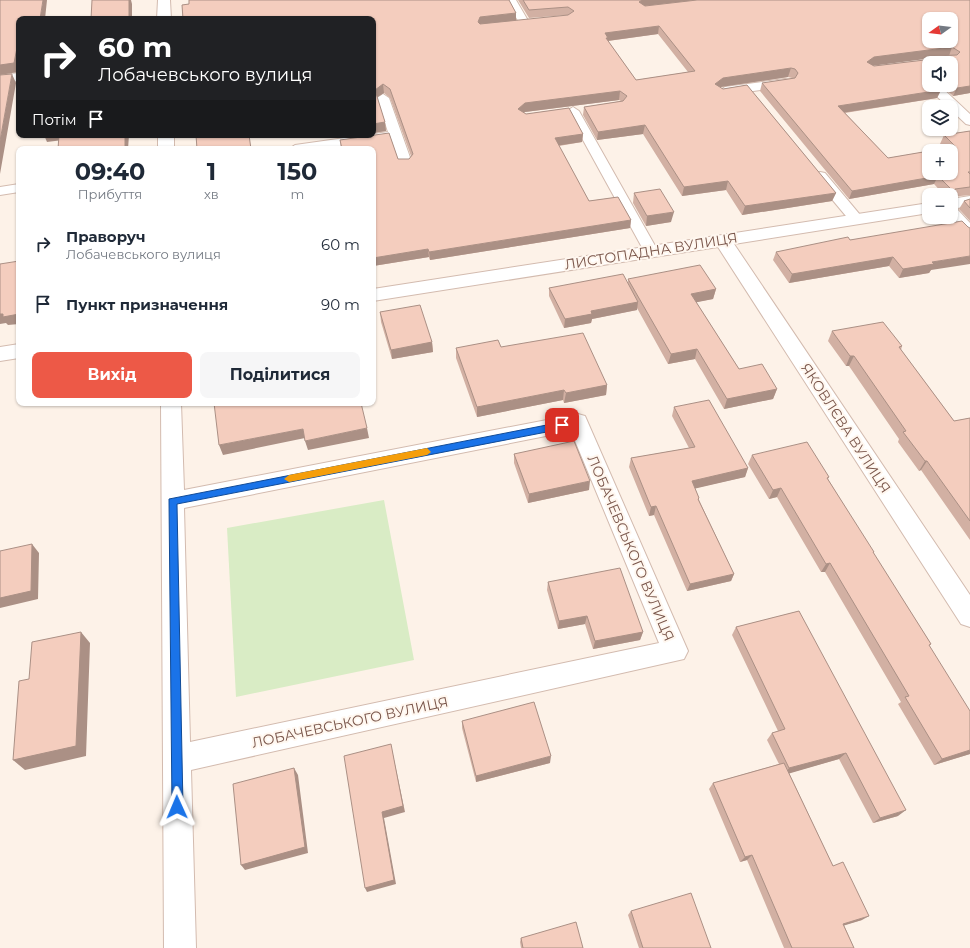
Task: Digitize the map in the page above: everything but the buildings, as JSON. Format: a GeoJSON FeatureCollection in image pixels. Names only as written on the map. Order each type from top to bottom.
{"type":"FeatureCollection","features":[{"type":"Feature","properties":{"kind":"street"},"geometry":{"type":"LineString","coordinates":[[164,0],[164,16]]}},
{"type":"Feature","properties":{"kind":"street"},"geometry":{"type":"LineString","coordinates":[[958,203],[970,201]]}},
{"type":"Feature","properties":{"kind":"street","name":"ЛИСТОПАДНА ВУЛИЦЯ"},"geometry":{"type":"LineString","coordinates":[[376,295],[922,209]]}},
{"type":"Feature","properties":{"kind":"street","name":"ЯКОВЛЄВА ВУЛИЦЯ"},"geometry":{"type":"LineString","coordinates":[[722,240],[970,616]]}},
{"type":"Feature","properties":{"kind":"street"},"geometry":{"type":"LineString","coordinates":[[0,354],[16,351]]}},
{"type":"Feature","properties":{"kind":"street"},"geometry":{"type":"LineString","coordinates":[[171,406],[180,948]]}},
{"type":"Feature","properties":{"kind":"street","name":"ЛОБАЧЕВСЬКОГО ВУЛИЦЯ"},"geometry":{"type":"LineString","coordinates":[[172,501],[578,422],[675,651],[176,760]]}},
{"type":"Feature","properties":{"kind":"lane"},"geometry":{"type":"LineString","coordinates":[[511,0],[524,24]]}},
{"type":"Feature","properties":{"kind":"lane"},"geometry":{"type":"LineString","coordinates":[[511,26],[539,22]]}},
{"type":"Feature","properties":{"kind":"lane"},"geometry":{"type":"LineString","coordinates":[[0,80],[16,77]]}},
{"type":"Feature","properties":{"kind":"lane"},"geometry":{"type":"LineString","coordinates":[[721,92],[788,82]]}},
{"type":"Feature","properties":{"kind":"lane"},"geometry":{"type":"LineString","coordinates":[[749,88],[759,100]]}},
{"type":"Feature","properties":{"kind":"lane"},"geometry":{"type":"LineString","coordinates":[[939,92],[970,121]]}},
{"type":"Feature","properties":{"kind":"lane"},"geometry":{"type":"LineString","coordinates":[[383,98],[406,163]]}},
{"type":"Feature","properties":{"kind":"lane"},"geometry":{"type":"LineString","coordinates":[[560,112],[588,108]]}},
{"type":"Feature","properties":{"kind":"lane"},"geometry":{"type":"LineString","coordinates":[[573,110],[651,251]]}},
{"type":"Feature","properties":{"kind":"lane"},"geometry":{"type":"LineString","coordinates":[[376,138],[396,135]]}},
{"type":"Feature","properties":{"kind":"lane"},"geometry":{"type":"LineString","coordinates":[[317,146],[374,138]]}},
{"type":"Feature","properties":{"kind":"lane"},"geometry":{"type":"LineString","coordinates":[[812,166],[856,219]]}},
{"type":"Feature","properties":{"kind":"lane"},"geometry":{"type":"LineString","coordinates":[[0,191],[16,188]]}},
{"type":"Feature","properties":{"kind":"lane"},"geometry":{"type":"LineString","coordinates":[[958,219],[970,232]]}},
{"type":"Feature","properties":{"kind":"green space"},"geometry":{"type":"Polygon","coordinates":[[[384,500],[414,660],[236,697],[227,528],[384,500]]]}},
{"type":"Feature","properties":{"kind":"slow traffic"},"geometry":{"type":"LineString","coordinates":[[289,479],[427,452]]}},
{"type":"Feature","properties":{"kind":"route"},"geometry":{"type":"LineString","coordinates":[[177,807],[172,501],[562,425]]}}]}
